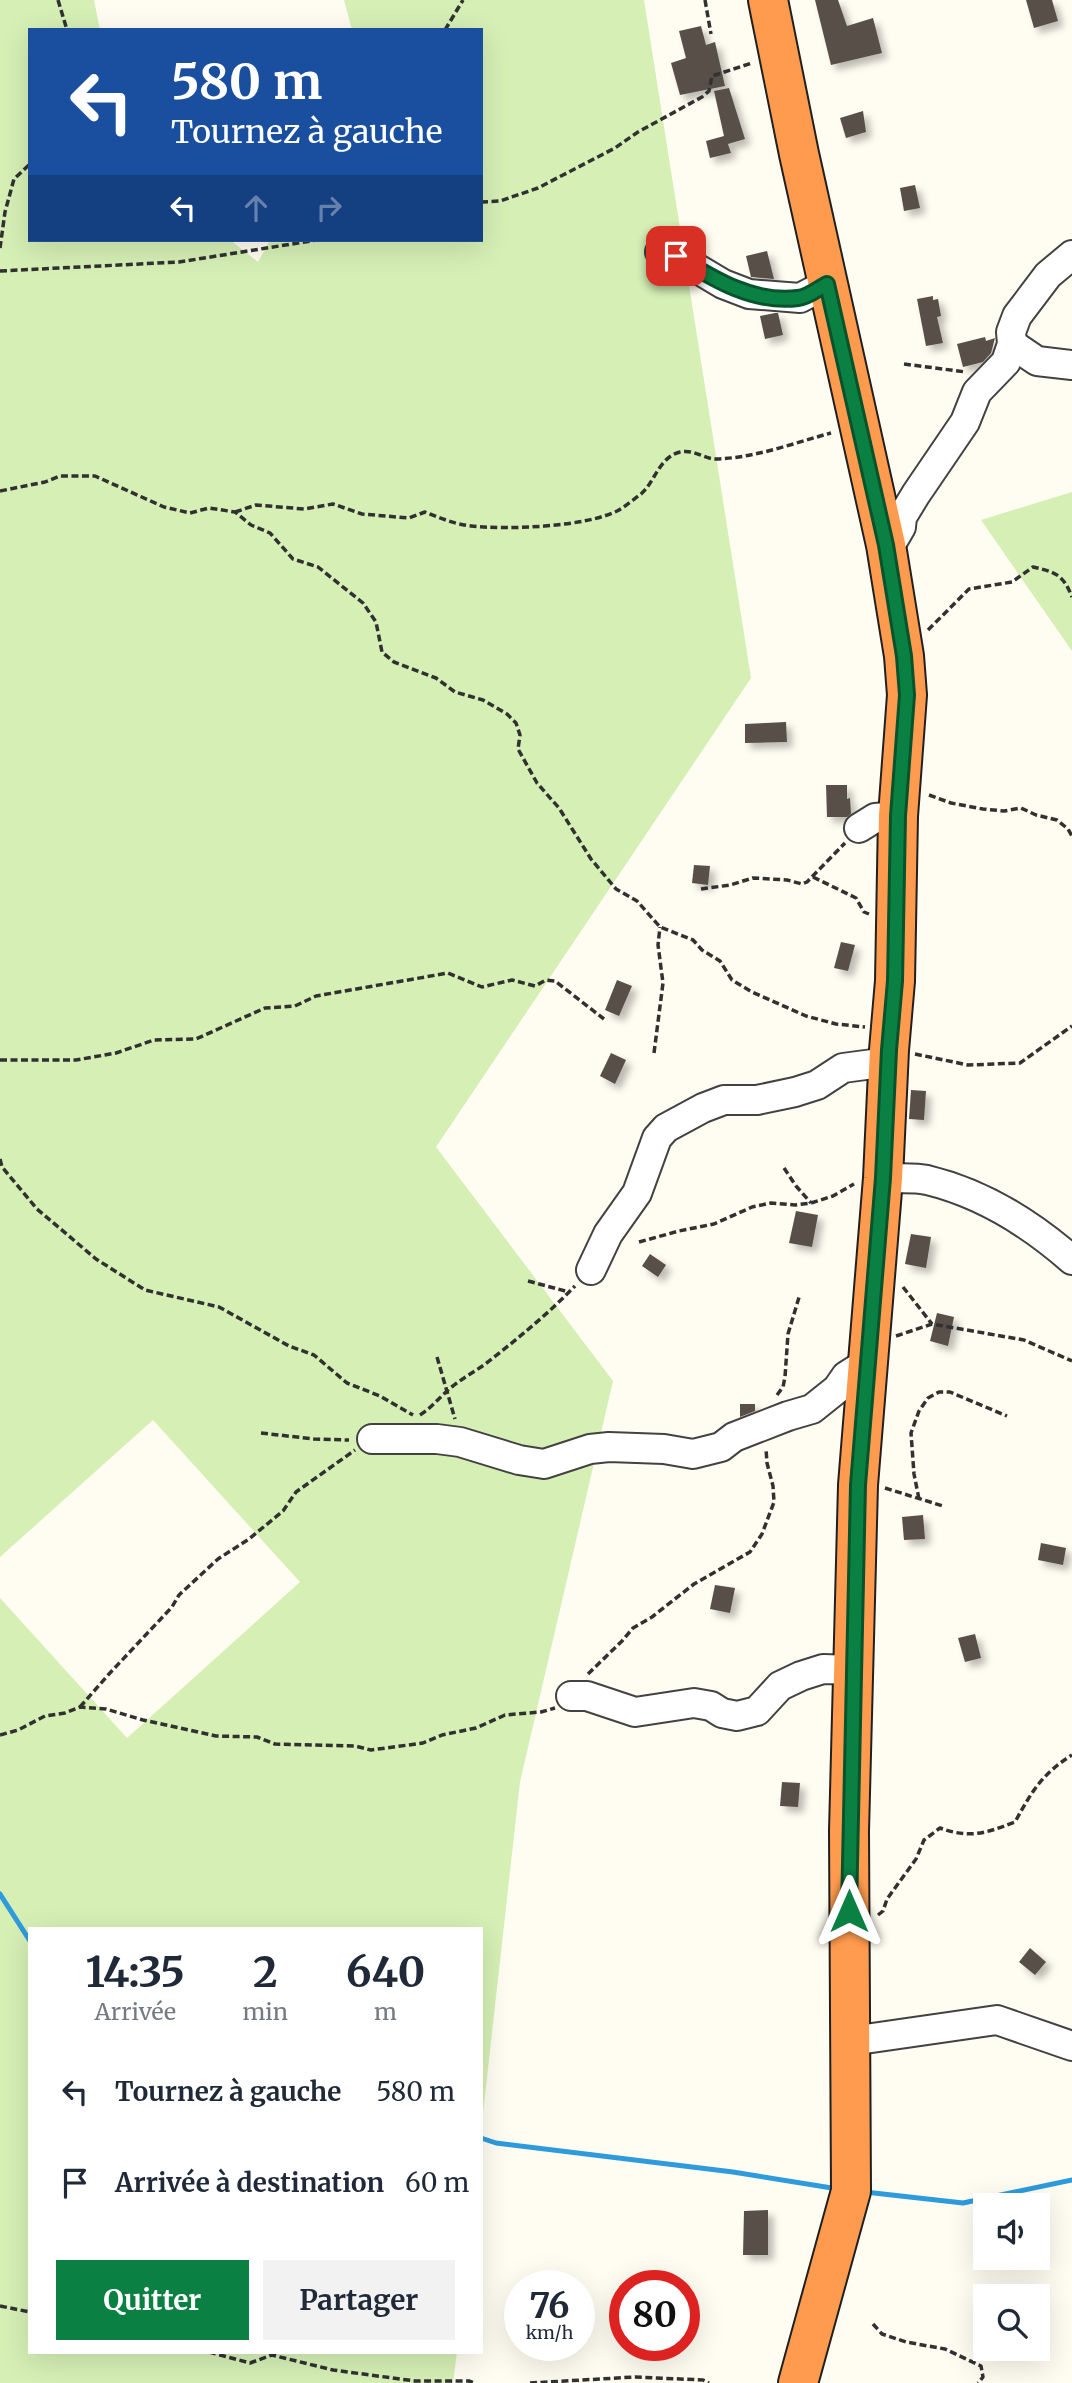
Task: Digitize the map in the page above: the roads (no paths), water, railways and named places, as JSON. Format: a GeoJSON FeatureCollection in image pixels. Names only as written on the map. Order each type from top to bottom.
{"type":"FeatureCollection","features":[{"type":"Feature","properties":{"kind":"highway"},"geometry":{"type":"LineString","coordinates":[[768,0],[827,284],[886,545],[904,656],[907,695],[899,806],[896,938],[883,1178],[858,1485],[849,1831],[851,2191],[798,2383]]}},
{"type":"Feature","properties":{"kind":"street"},"geometry":{"type":"LineString","coordinates":[[660,252],[676,256],[723,284],[749,293],[778,298],[800,298],[827,284]]}},
{"type":"Feature","properties":{"kind":"street"},"geometry":{"type":"LineString","coordinates":[[886,545],[894,539],[901,527],[902,517],[965,422],[977,392],[1006,362],[1012,344],[1011,332],[1017,316],[1048,275],[1072,255]]}},
{"type":"Feature","properties":{"kind":"street"},"geometry":{"type":"LineString","coordinates":[[1012,344],[1037,360],[1072,365]]}},
{"type":"Feature","properties":{"kind":"street"},"geometry":{"type":"LineString","coordinates":[[859,828],[899,806]]}},
{"type":"Feature","properties":{"kind":"street"},"geometry":{"type":"LineString","coordinates":[[591,1270],[608,1234],[637,1193],[657,1138],[666,1128],[724,1100],[757,1100],[817,1085],[843,1068],[889,1047]]}},
{"type":"Feature","properties":{"kind":"street"},"geometry":{"type":"LineString","coordinates":[[883,1178],[925,1180],[985,1200],[1054,1244],[1072,1261]]}},
{"type":"Feature","properties":{"kind":"street"},"geometry":{"type":"LineString","coordinates":[[372,1439],[449,1440],[519,1461],[544,1464],[590,1449],[609,1447],[664,1449],[693,1454],[721,1447],[734,1437],[812,1409],[837,1390],[846,1376],[868,1362]]}},
{"type":"Feature","properties":{"kind":"street"},"geometry":{"type":"LineString","coordinates":[[571,1696],[587,1696],[635,1712],[694,1703],[737,1716],[757,1712],[780,1686],[801,1676],[823,1669],[854,1670]]}},
{"type":"Feature","properties":{"kind":"street"},"geometry":{"type":"LineString","coordinates":[[851,2042],[997,2020],[1072,2046]]}},
{"type":"Feature","properties":{"kind":"waterway"},"geometry":{"type":"LineString","coordinates":[[0,1894],[28,1938]]}},
{"type":"Feature","properties":{"kind":"waterway"},"geometry":{"type":"LineString","coordinates":[[483,2139],[496,2143],[733,2172],[838,2189]]}},
{"type":"Feature","properties":{"kind":"waterway"},"geometry":{"type":"LineString","coordinates":[[865,2192],[963,2203],[1072,2180]]}}]}
